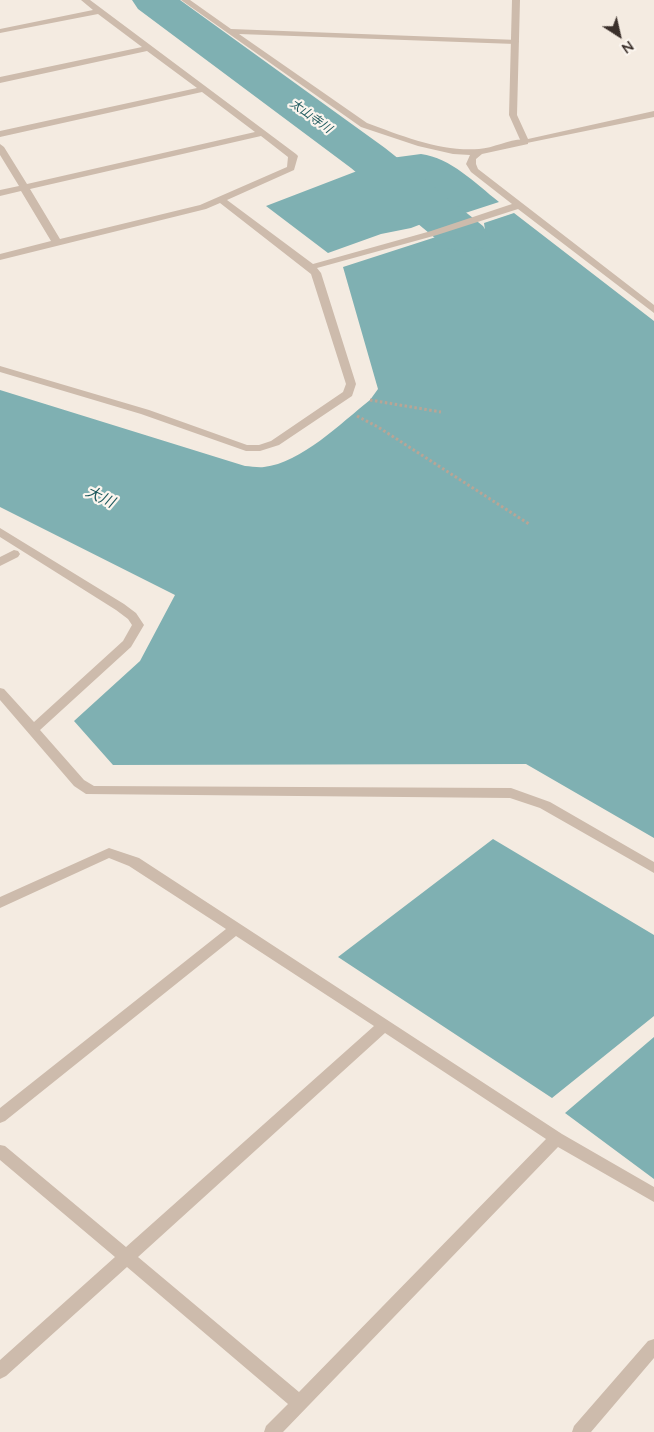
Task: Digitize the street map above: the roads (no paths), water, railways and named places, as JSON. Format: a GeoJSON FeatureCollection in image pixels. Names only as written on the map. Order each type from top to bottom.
{"type":"FeatureCollection","features":[{"type":"Feature","properties":{"kind":"street"},"geometry":{"type":"LineString","coordinates":[[0,257],[203,207],[291,168],[293,156],[85,0]]}},
{"type":"Feature","properties":{"kind":"street"},"geometry":{"type":"LineString","coordinates":[[185,0],[364,125],[389,136],[452,150],[479,152],[654,114]]}},
{"type":"Feature","properties":{"kind":"street"},"geometry":{"type":"LineString","coordinates":[[516,0],[513,115],[525,142]]}},
{"type":"Feature","properties":{"kind":"street"},"geometry":{"type":"LineString","coordinates":[[0,31],[99,11]]}},
{"type":"Feature","properties":{"kind":"street"},"geometry":{"type":"LineString","coordinates":[[228,31],[514,42]]}},
{"type":"Feature","properties":{"kind":"street"},"geometry":{"type":"LineString","coordinates":[[0,80],[149,48]]}},
{"type":"Feature","properties":{"kind":"street"},"geometry":{"type":"LineString","coordinates":[[0,134],[204,89]]}},
{"type":"Feature","properties":{"kind":"street"},"geometry":{"type":"LineString","coordinates":[[0,193],[262,133]]}},
{"type":"Feature","properties":{"kind":"street"},"geometry":{"type":"LineString","coordinates":[[0,147],[57,243]]}},
{"type":"Feature","properties":{"kind":"street"},"geometry":{"type":"LineString","coordinates":[[479,152],[472,158],[470,164],[474,170],[654,310]]}},
{"type":"Feature","properties":{"kind":"street"},"geometry":{"type":"LineString","coordinates":[[0,369],[145,412],[246,448],[260,448],[276,443],[348,394],[351,384],[316,273],[311,267],[220,199]]}},
{"type":"Feature","properties":{"kind":"street"},"geometry":{"type":"LineString","coordinates":[[311,267],[434,233],[519,205]]}},
{"type":"Feature","properties":{"kind":"street"},"geometry":{"type":"LineString","coordinates":[[0,532],[120,607],[132,616],[138,624],[127,644],[33,730]]}},
{"type":"Feature","properties":{"kind":"street"},"geometry":{"type":"LineString","coordinates":[[0,562],[14,554]]}},
{"type":"Feature","properties":{"kind":"street"},"geometry":{"type":"LineString","coordinates":[[0,692],[79,783],[91,791],[511,792],[545,805],[654,868]]}},
{"type":"Feature","properties":{"kind":"street"},"geometry":{"type":"LineString","coordinates":[[0,903],[66,871],[109,853],[134,862],[557,1138],[654,1195]]}},
{"type":"Feature","properties":{"kind":"street"},"geometry":{"type":"LineString","coordinates":[[0,1116],[236,928]]}},
{"type":"Feature","properties":{"kind":"street"},"geometry":{"type":"LineString","coordinates":[[0,1371],[384,1025]]}},
{"type":"Feature","properties":{"kind":"street"},"geometry":{"type":"LineString","coordinates":[[272,1432],[557,1138]]}},
{"type":"Feature","properties":{"kind":"street"},"geometry":{"type":"LineString","coordinates":[[0,1151],[300,1403]]}},
{"type":"Feature","properties":{"kind":"street"},"geometry":{"type":"LineString","coordinates":[[580,1432],[654,1346]]}},
{"type":"Feature","properties":{"kind":"water"},"geometry":{"type":"Polygon","coordinates":[[[421,154],[432,156],[453,166],[499,202],[459,215],[462,218],[431,227],[424,223],[411,228],[381,234],[328,253],[266,206],[391,158],[421,154]]]}},
{"type":"Feature","properties":{"kind":"water","name":"大川"},"geometry":{"type":"Polygon","coordinates":[[[514,213],[654,321],[654,838],[526,764],[113,765],[74,721],[140,661],[175,595],[0,507],[0,390],[245,466],[262,467],[278,464],[320,441],[370,400],[378,389],[343,267],[439,236],[449,242],[485,230],[484,223],[514,213]]]}},
{"type":"Feature","properties":{"kind":"water"},"geometry":{"type":"Polygon","coordinates":[[[493,839],[654,935],[654,1016],[552,1098],[338,957],[493,839]]]}},
{"type":"Feature","properties":{"kind":"water"},"geometry":{"type":"Polygon","coordinates":[[[654,1037],[654,1179],[565,1113],[654,1037]]]}},
{"type":"Feature","properties":{"kind":"waterway","name":"太山寺川"},"geometry":{"type":"LineString","coordinates":[[153,0],[368,158],[465,237]]}}]}
